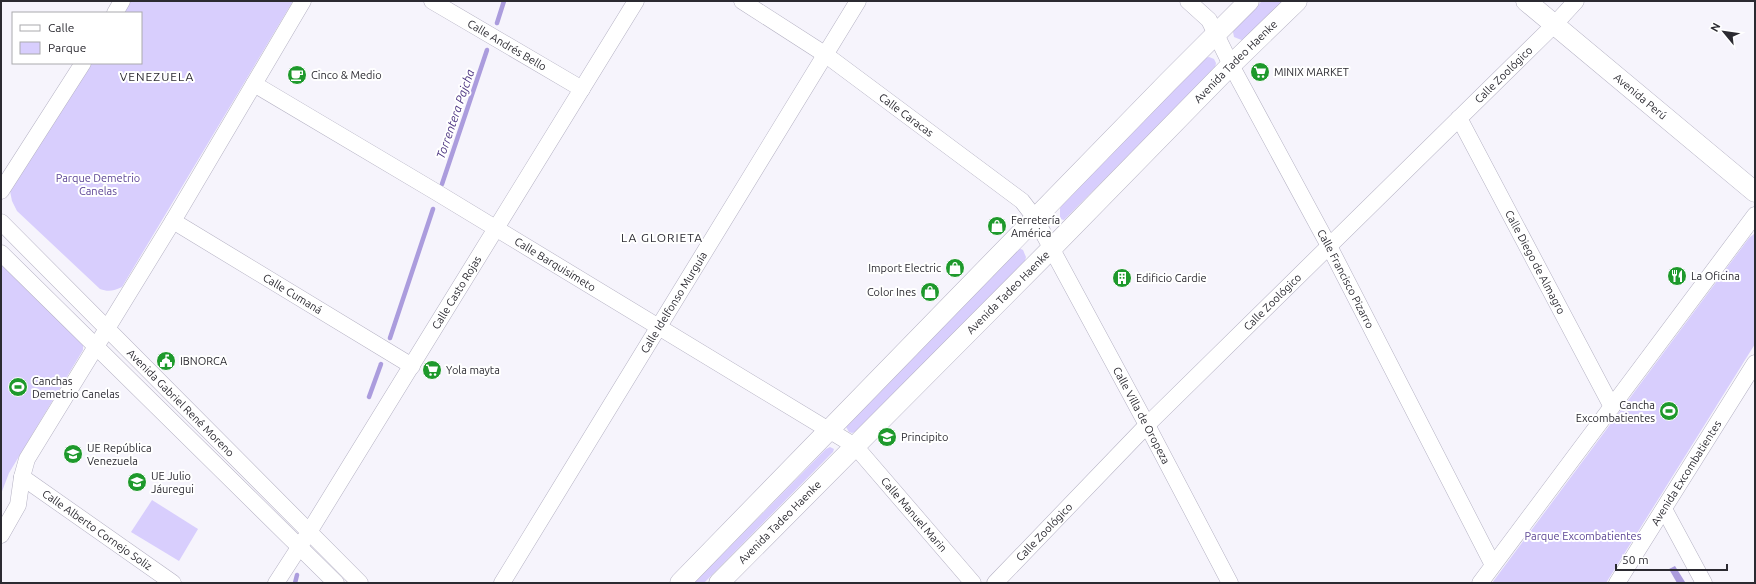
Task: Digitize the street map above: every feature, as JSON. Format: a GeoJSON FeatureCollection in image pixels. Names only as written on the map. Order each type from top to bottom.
{"type":"FeatureCollection","features":[{"type":"Feature","properties":{"kind":"main road"},"geometry":{"type":"LineString","coordinates":[[680,583],[1035,218],[1249,1]]}},
{"type":"Feature","properties":{"kind":"main road","name":"Avenida Tadeo Haenke"},"geometry":{"type":"LineString","coordinates":[[719,583],[1231,65],[1297,1]]}},
{"type":"Feature","properties":{"kind":"main road","name":"Avenida Perú"},"geometry":{"type":"LineString","coordinates":[[1526,1],[1755,192]]}},
{"type":"Feature","properties":{"kind":"street"},"geometry":{"type":"LineString","coordinates":[[1,535],[18,505],[22,477],[27,459],[173,221],[303,1]]}},
{"type":"Feature","properties":{"kind":"street","name":"Calle Andrés Bello"},"geometry":{"type":"LineString","coordinates":[[432,1],[582,89]]}},
{"type":"Feature","properties":{"kind":"street","name":"Calle Casto Rojas"},"geometry":{"type":"LineString","coordinates":[[276,583],[412,366],[636,1]]}},
{"type":"Feature","properties":{"kind":"street","name":"Calle Caracas"},"geometry":{"type":"LineString","coordinates":[[742,1],[826,55],[1022,201],[1035,218],[1051,248]]}},
{"type":"Feature","properties":{"kind":"street","name":"Calle Idelfonso Murguía"},"geometry":{"type":"LineString","coordinates":[[502,583],[660,328],[858,1]]}},
{"type":"Feature","properties":{"kind":"street","name":"Calle Francisco Pizarro"},"geometry":{"type":"LineString","coordinates":[[1188,1],[1209,20],[1231,65],[1329,246],[1493,564]]}},
{"type":"Feature","properties":{"kind":"street","name":"Calle Zoológico"},"geometry":{"type":"LineString","coordinates":[[995,583],[1147,425],[1554,25],[1576,1]]}},
{"type":"Feature","properties":{"kind":"street"},"geometry":{"type":"LineString","coordinates":[[1,191],[82,64]]}},
{"type":"Feature","properties":{"kind":"street","name":"Calle Barquisimeto"},"geometry":{"type":"LineString","coordinates":[[254,84],[855,446]]}},
{"type":"Feature","properties":{"kind":"street","name":"Calle Diego de Almagro"},"geometry":{"type":"LineString","coordinates":[[1459,118],[1612,407]]}},
{"type":"Feature","properties":{"kind":"street"},"geometry":{"type":"LineString","coordinates":[[1480,583],[1755,215]]}},
{"type":"Feature","properties":{"kind":"street","name":"Calle Cumaná"},"geometry":{"type":"LineString","coordinates":[[173,221],[412,366]]}},
{"type":"Feature","properties":{"kind":"street","name":"Avenida Gabriel René Moreno"},"geometry":{"type":"LineString","coordinates":[[1,222],[108,327],[360,583]]}},
{"type":"Feature","properties":{"kind":"street","name":"Calle Villa de Oropeza"},"geometry":{"type":"LineString","coordinates":[[1051,248],[1147,425],[1230,583]]}},
{"type":"Feature","properties":{"kind":"street","name":"Avenida Gabriel René Moreno"},"geometry":{"type":"LineString","coordinates":[[1,253],[336,583]]}},
{"type":"Feature","properties":{"kind":"street","name":"Avenida Excombatientes"},"geometry":{"type":"LineString","coordinates":[[1618,583],[1755,363]]}},
{"type":"Feature","properties":{"kind":"street","name":"Calle Manuel Marin"},"geometry":{"type":"LineString","coordinates":[[855,446],[972,583]]}},
{"type":"Feature","properties":{"kind":"street","name":"Calle Alberto Cornejo Soliz"},"geometry":{"type":"LineString","coordinates":[[22,477],[173,583]]}},
{"type":"Feature","properties":{"kind":"street"},"geometry":{"type":"LineString","coordinates":[[1664,509],[1704,583]]}},
{"type":"Feature","properties":{"kind":"green space","name":"Parque Demetrio Canelas"},"geometry":{"type":"Polygon","coordinates":[[[127,1],[293,1],[122,287],[108,291],[100,289],[17,211],[12,201],[10,191],[86,64],[142,64],[142,12],[120,12],[127,1]]]}},
{"type":"Feature","properties":{"kind":"green space"},"geometry":{"type":"Polygon","coordinates":[[[1262,1],[1285,1],[1244,41],[1234,37],[1233,32],[1236,27],[1262,1]]]}},
{"type":"Feature","properties":{"kind":"green space"},"geometry":{"type":"Polygon","coordinates":[[[1209,57],[1214,59],[1216,63],[1215,68],[1064,220],[1060,219],[1060,208],[1064,202],[1205,58],[1209,57]]]}},
{"type":"Feature","properties":{"kind":"green space","name":"Parque Excombatientes"},"geometry":{"type":"Polygon","coordinates":[[[1755,233],[1755,344],[1606,583],[1492,583],[1749,238],[1755,233]]]}},
{"type":"Feature","properties":{"kind":"green space"},"geometry":{"type":"Polygon","coordinates":[[[1019,248],[1023,250],[1026,257],[1025,261],[857,431],[852,433],[849,432],[846,427],[847,423],[1019,248]]]}},
{"type":"Feature","properties":{"kind":"green space"},"geometry":{"type":"Polygon","coordinates":[[[1,262],[83,343],[83,350],[9,473],[1,494],[1,262]]]}},
{"type":"Feature","properties":{"kind":"green space"},"geometry":{"type":"Polygon","coordinates":[[[830,447],[834,449],[833,452],[704,583],[694,583],[826,449],[830,447]]]}},
{"type":"Feature","properties":{"kind":"green space"},"geometry":{"type":"Polygon","coordinates":[[[152,500],[198,529],[179,561],[131,532],[152,500]]]}},
{"type":"Feature","properties":{"kind":"shaded area"},"geometry":{"type":"Polygon","coordinates":[[[1675,566],[1685,582],[1677,583],[1669,569],[1675,566]]]}},
{"type":"Feature","properties":{"kind":"waterway","name":"Torrentera Pajcha"},"geometry":{"type":"LineString","coordinates":[[497,23],[504,1]]}},
{"type":"Feature","properties":{"kind":"waterway","name":"Torrentera Pajcha"},"geometry":{"type":"LineString","coordinates":[[442,184],[487,50]]}},
{"type":"Feature","properties":{"kind":"waterway","name":"Torrentera Pajcha"},"geometry":{"type":"LineString","coordinates":[[390,338],[433,209]]}},
{"type":"Feature","properties":{"kind":"waterway","name":"Torrentera Pajcha"},"geometry":{"type":"LineString","coordinates":[[369,397],[381,364]]}},
{"type":"Feature","properties":{"kind":"waterway","name":"Torrentera Pajcha"},"geometry":{"type":"LineString","coordinates":[[295,583],[297,575]]}},
{"type":"Feature","properties":{"kind":"place","name":"MINIX MARKET"},"geometry":{"type":"Point","coordinates":[1260,72]}},
{"type":"Feature","properties":{"kind":"place","name":"Cinco & Medio"},"geometry":{"type":"Point","coordinates":[297,75]}},
{"type":"Feature","properties":{"kind":"place","name":"Ferretería América"},"geometry":{"type":"Point","coordinates":[997,226]}},
{"type":"Feature","properties":{"kind":"place","name":"Import Electric"},"geometry":{"type":"Point","coordinates":[955,268]}},
{"type":"Feature","properties":{"kind":"place","name":"La Oficina"},"geometry":{"type":"Point","coordinates":[1677,276]}},
{"type":"Feature","properties":{"kind":"place","name":"Edificio Cardie"},"geometry":{"type":"Point","coordinates":[1122,278]}},
{"type":"Feature","properties":{"kind":"place","name":"Color Ines"},"geometry":{"type":"Point","coordinates":[930,292]}},
{"type":"Feature","properties":{"kind":"place","name":"IBNORCA"},"geometry":{"type":"Point","coordinates":[166,361]}},
{"type":"Feature","properties":{"kind":"place","name":"Yola mayta"},"geometry":{"type":"Point","coordinates":[432,370]}},
{"type":"Feature","properties":{"kind":"place","name":"Canchas Demetrio Canelas"},"geometry":{"type":"Point","coordinates":[18,387]}},
{"type":"Feature","properties":{"kind":"place","name":"Cancha Excombatientes"},"geometry":{"type":"Point","coordinates":[1669,411]}},
{"type":"Feature","properties":{"kind":"place","name":"Principito"},"geometry":{"type":"Point","coordinates":[887,437]}},
{"type":"Feature","properties":{"kind":"place","name":"UE República Venezuela"},"geometry":{"type":"Point","coordinates":[73,454]}},
{"type":"Feature","properties":{"kind":"place","name":"UE Julio Jáuregui"},"geometry":{"type":"Point","coordinates":[137,482]}},
{"type":"Feature","properties":{"kind":"district","name":"VENEZUELA"},"geometry":{"type":"Point","coordinates":[157,76]}},
{"type":"Feature","properties":{"kind":"district","name":"LA GLORIETA"},"geometry":{"type":"Point","coordinates":[662,237]}}]}
